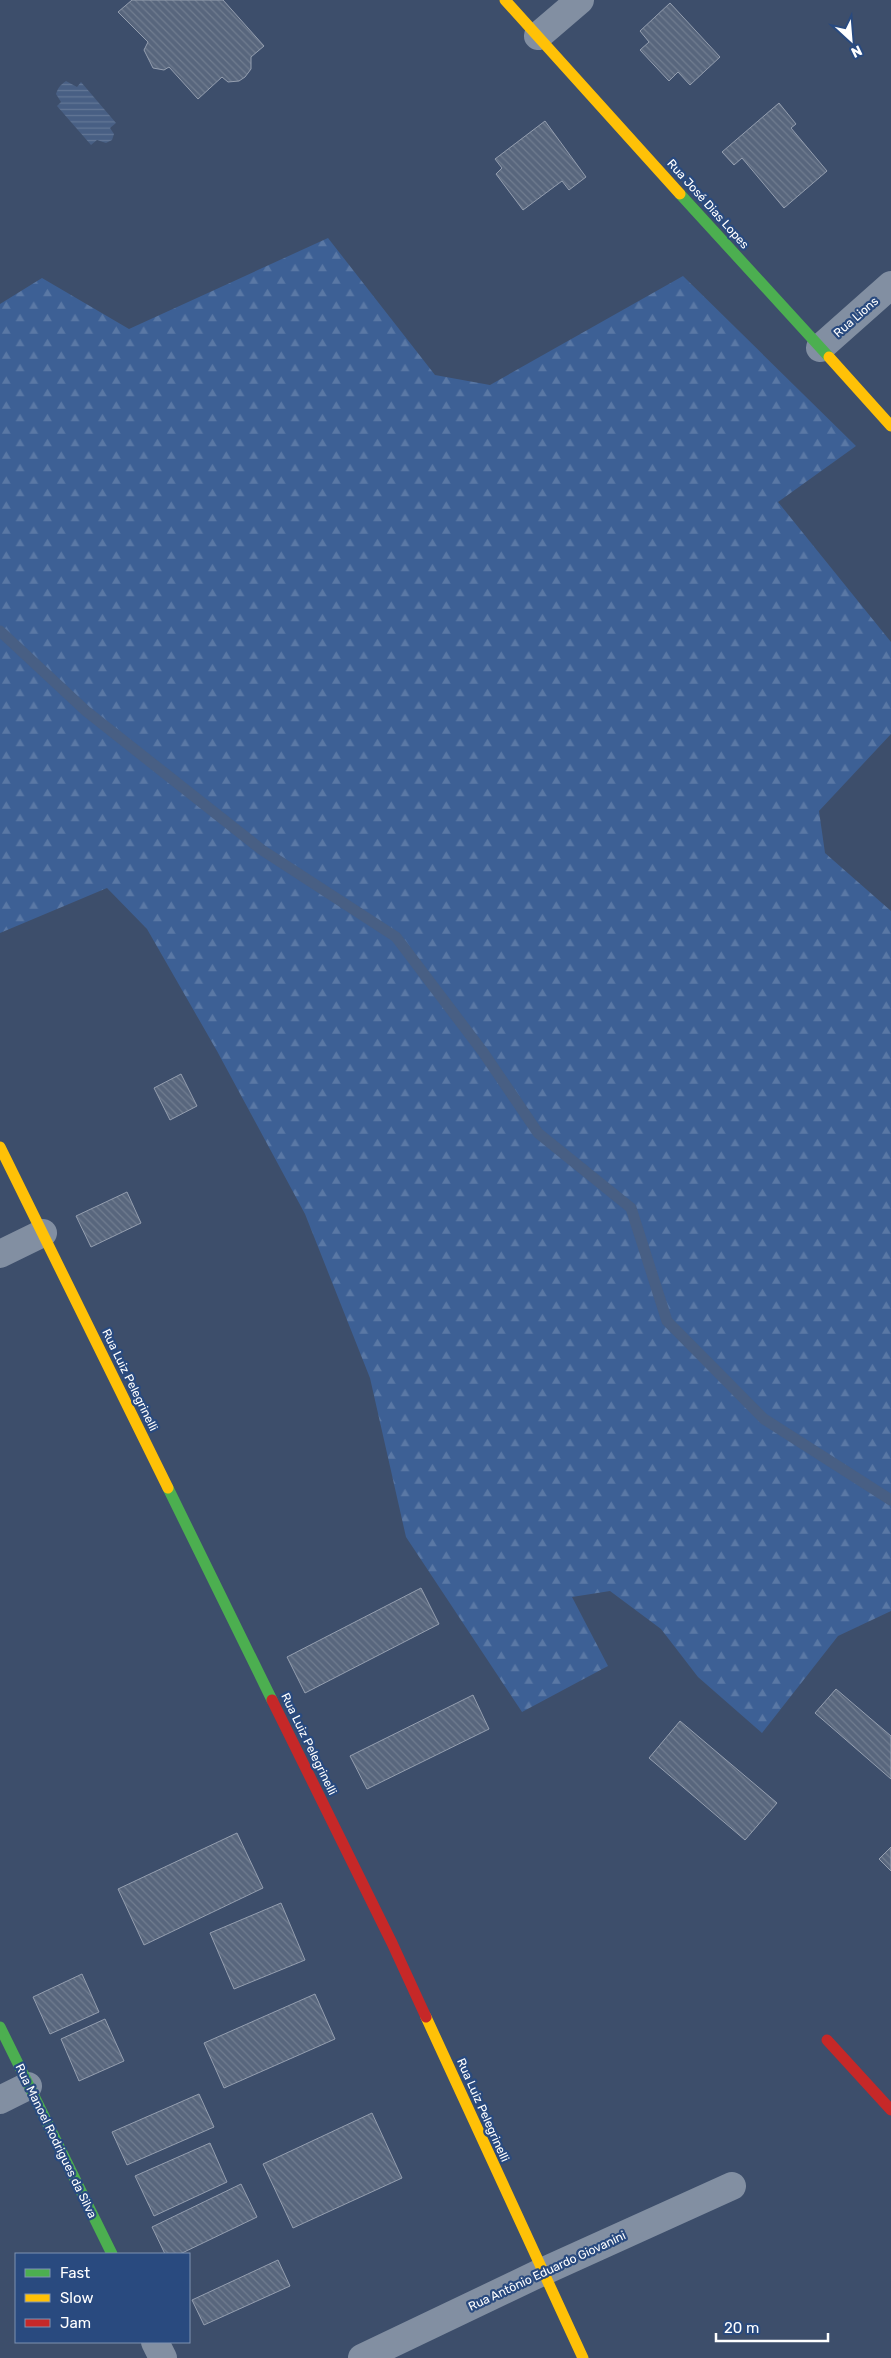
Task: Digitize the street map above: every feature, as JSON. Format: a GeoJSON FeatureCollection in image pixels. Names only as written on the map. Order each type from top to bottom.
{"type":"FeatureCollection","features":[{"type":"Feature","properties":{"kind":"street","name":"Rua José Dias Lopes"},"geometry":{"type":"LineString","coordinates":[[506,0],[891,426]]}},
{"type":"Feature","properties":{"kind":"street"},"geometry":{"type":"LineString","coordinates":[[538,36],[580,0]]}},
{"type":"Feature","properties":{"kind":"street","name":"Rua Lions"},"geometry":{"type":"LineString","coordinates":[[820,348],[891,286]]}},
{"type":"Feature","properties":{"kind":"street","name":"Rua Luiz Pelegrinelli"},"geometry":{"type":"LineString","coordinates":[[0,1147],[392,1943],[583,2358]]}},
{"type":"Feature","properties":{"kind":"street"},"geometry":{"type":"LineString","coordinates":[[0,1254],[43,1233]]}},
{"type":"Feature","properties":{"kind":"street","name":"Rua Manoel Rodrigues da Silva"},"geometry":{"type":"LineString","coordinates":[[0,2027],[112,2253]]}},
{"type":"Feature","properties":{"kind":"street"},"geometry":{"type":"LineString","coordinates":[[827,2040],[891,2110]]}},
{"type":"Feature","properties":{"kind":"street"},"geometry":{"type":"LineString","coordinates":[[0,2100],[28,2086]]}},
{"type":"Feature","properties":{"kind":"street","name":"Rua Antônio Eduardo Giovanini"},"geometry":{"type":"LineString","coordinates":[[362,2358],[542,2272],[732,2186]]}},
{"type":"Feature","properties":{"kind":"street"},"geometry":{"type":"LineString","coordinates":[[156,2343],[163,2358]]}},
{"type":"Feature","properties":{"kind":"green space"},"geometry":{"type":"Polygon","coordinates":[[[328,238],[435,375],[490,385],[683,276],[856,446],[778,502],[891,642],[891,734],[819,811],[825,853],[891,911],[891,1611],[838,1636],[762,1733],[698,1677],[661,1629],[610,1591],[572,1597],[608,1666],[522,1712],[406,1537],[370,1378],[305,1214],[217,1051],[147,929],[107,888],[0,933],[0,304],[42,278],[129,329],[328,238]]]}},
{"type":"Feature","properties":{"kind":"shaded area"},"geometry":{"type":"Polygon","coordinates":[[[66,81],[77,87],[81,82],[116,123],[110,128],[114,134],[112,140],[106,143],[97,140],[91,145],[57,106],[61,102],[56,94],[58,88],[66,81]]]}},
{"type":"Feature","properties":{"kind":"building"},"geometry":{"type":"Polygon","coordinates":[[[132,0],[223,0],[264,46],[251,57],[251,69],[245,77],[239,81],[228,82],[222,77],[198,99],[169,67],[164,70],[153,68],[144,50],[148,42],[118,12],[132,0]]]}},
{"type":"Feature","properties":{"kind":"building"},"geometry":{"type":"Polygon","coordinates":[[[670,3],[720,57],[690,85],[678,72],[669,81],[640,50],[649,42],[640,31],[670,3]]]}},
{"type":"Feature","properties":{"kind":"building"},"geometry":{"type":"Polygon","coordinates":[[[779,103],[796,124],[791,128],[827,171],[784,208],[742,158],[734,165],[722,152],[779,103]]]}},
{"type":"Feature","properties":{"kind":"building"},"geometry":{"type":"Polygon","coordinates":[[[545,121],[586,177],[569,190],[562,181],[523,210],[496,174],[502,168],[495,159],[545,121]]]}},
{"type":"Feature","properties":{"kind":"building"},"geometry":{"type":"Polygon","coordinates":[[[181,1074],[197,1106],[170,1120],[154,1088],[181,1074]]]}},
{"type":"Feature","properties":{"kind":"building"},"geometry":{"type":"Polygon","coordinates":[[[127,1192],[141,1223],[91,1247],[76,1216],[127,1192]]]}},
{"type":"Feature","properties":{"kind":"building"},"geometry":{"type":"Polygon","coordinates":[[[421,1588],[439,1624],[305,1693],[287,1657],[421,1588]]]}},
{"type":"Feature","properties":{"kind":"building"},"geometry":{"type":"Polygon","coordinates":[[[836,1689],[891,1736],[891,1779],[815,1713],[836,1689]]]}},
{"type":"Feature","properties":{"kind":"building"},"geometry":{"type":"Polygon","coordinates":[[[473,1695],[489,1729],[367,1789],[350,1756],[473,1695]]]}},
{"type":"Feature","properties":{"kind":"building"},"geometry":{"type":"Polygon","coordinates":[[[680,1721],[777,1803],[745,1840],[649,1758],[680,1721]]]}},
{"type":"Feature","properties":{"kind":"building"},"geometry":{"type":"Polygon","coordinates":[[[237,1833],[263,1888],[144,1945],[118,1889],[237,1833]]]}},
{"type":"Feature","properties":{"kind":"building"},"geometry":{"type":"Polygon","coordinates":[[[891,1847],[891,1871],[879,1859],[891,1847]]]}},
{"type":"Feature","properties":{"kind":"building"},"geometry":{"type":"Polygon","coordinates":[[[281,1903],[305,1960],[234,1989],[210,1933],[281,1903]]]}},
{"type":"Feature","properties":{"kind":"building"},"geometry":{"type":"Polygon","coordinates":[[[82,1974],[99,2012],[50,2034],[33,1997],[82,1974]]]}},
{"type":"Feature","properties":{"kind":"building"},"geometry":{"type":"Polygon","coordinates":[[[315,1994],[335,2039],[224,2088],[204,2043],[315,1994]]]}},
{"type":"Feature","properties":{"kind":"building"},"geometry":{"type":"Polygon","coordinates":[[[105,2019],[124,2061],[79,2081],[61,2039],[105,2019]]]}},
{"type":"Feature","properties":{"kind":"building"},"geometry":{"type":"Polygon","coordinates":[[[199,2094],[214,2127],[127,2165],[112,2132],[199,2094]]]}},
{"type":"Feature","properties":{"kind":"building"},"geometry":{"type":"Polygon","coordinates":[[[372,2113],[402,2178],[293,2228],[263,2164],[372,2113]]]}},
{"type":"Feature","properties":{"kind":"building"},"geometry":{"type":"Polygon","coordinates":[[[210,2143],[227,2182],[154,2216],[135,2176],[210,2143]]]}},
{"type":"Feature","properties":{"kind":"building"},"geometry":{"type":"Polygon","coordinates":[[[241,2184],[257,2217],[182,2253],[165,2253],[152,2227],[241,2184]]]}},
{"type":"Feature","properties":{"kind":"building"},"geometry":{"type":"Polygon","coordinates":[[[278,2260],[290,2286],[204,2325],[192,2300],[278,2260]]]}},
{"type":"Feature","properties":{"kind":"waterway"},"geometry":{"type":"LineString","coordinates":[[0,631],[86,711],[262,850],[396,937],[483,1052],[538,1133],[631,1208],[667,1321],[764,1419],[891,1500]]}},
{"type":"Feature","properties":{"kind":"traffic: fast"},"geometry":{"type":"LineString","coordinates":[[680,194],[829,357]]}},
{"type":"Feature","properties":{"kind":"traffic: fast"},"geometry":{"type":"LineString","coordinates":[[168,1488],[272,1700]]}},
{"type":"Feature","properties":{"kind":"traffic: fast"},"geometry":{"type":"LineString","coordinates":[[0,2027],[112,2253]]}},
{"type":"Feature","properties":{"kind":"traffic: slow"},"geometry":{"type":"LineString","coordinates":[[505,0],[680,194]]}},
{"type":"Feature","properties":{"kind":"traffic: slow"},"geometry":{"type":"LineString","coordinates":[[829,357],[891,426]]}},
{"type":"Feature","properties":{"kind":"traffic: slow"},"geometry":{"type":"LineString","coordinates":[[0,1147],[168,1488]]}},
{"type":"Feature","properties":{"kind":"traffic: slow"},"geometry":{"type":"LineString","coordinates":[[426,2017],[583,2358]]}},
{"type":"Feature","properties":{"kind":"traffic: jam"},"geometry":{"type":"LineString","coordinates":[[272,1700],[392,1943],[426,2017]]}},
{"type":"Feature","properties":{"kind":"traffic: jam"},"geometry":{"type":"LineString","coordinates":[[827,2040],[891,2110]]}}]}
